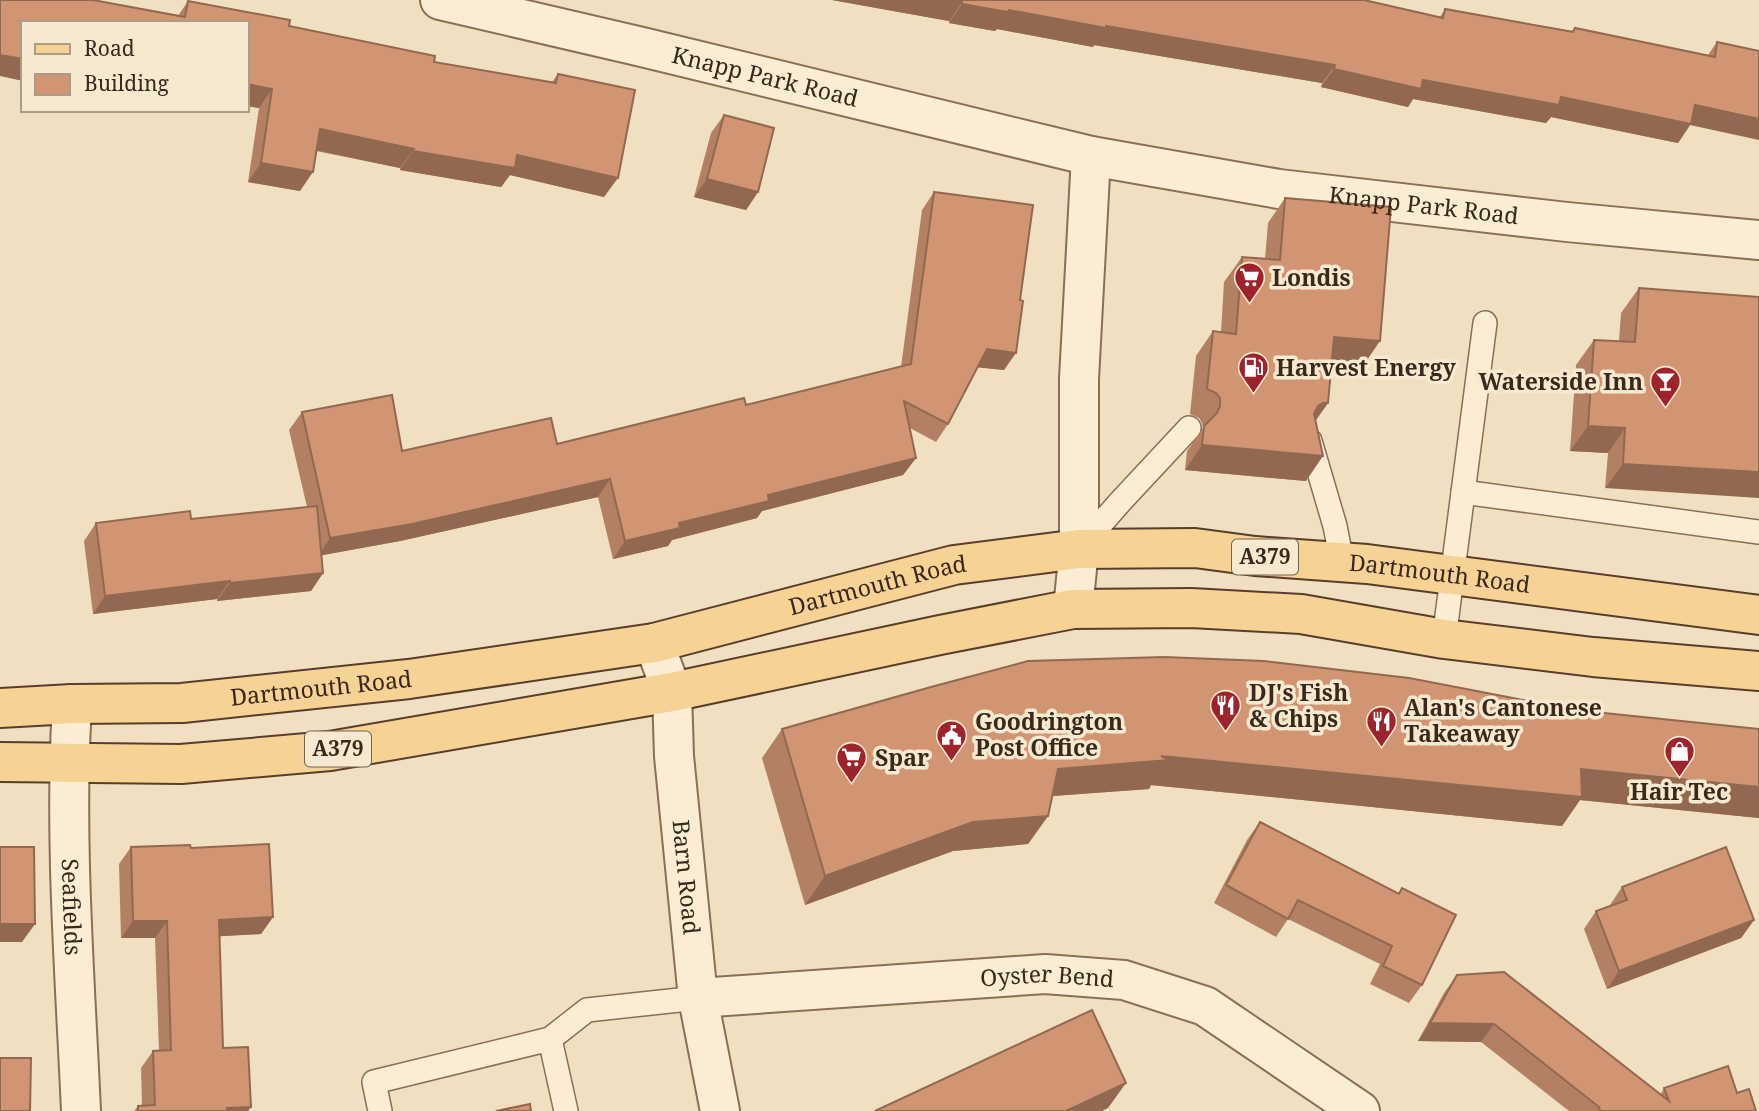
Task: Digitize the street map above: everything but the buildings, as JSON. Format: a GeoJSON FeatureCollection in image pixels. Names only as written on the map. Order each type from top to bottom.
{"type":"FeatureCollection","features":[{"type":"Feature","properties":{"kind":"main road","name":"Dartmouth Road"},"geometry":{"type":"LineString","coordinates":[[0,708],[182,702],[236,697],[409,679],[654,643],[954,565],[1079,549],[1195,548],[1255,556],[1367,564],[1759,615]]}},
{"type":"Feature","properties":{"kind":"main road","name":"A379"},"geometry":{"type":"LineString","coordinates":[[0,762],[181,764],[330,751],[672,692],[1073,609],[1191,608],[1301,614],[1444,639],[1593,657],[1759,671]]}},
{"type":"Feature","properties":{"kind":"street","name":"Knapp Park Road"},"geometry":{"type":"LineString","coordinates":[[440,0],[1091,156],[1279,189],[1567,222],[1759,240]]}},
{"type":"Feature","properties":{"kind":"street"},"geometry":{"type":"LineString","coordinates":[[1073,609],[1079,549],[1079,379],[1091,156]]}},
{"type":"Feature","properties":{"kind":"street","name":"Barn Road"},"geometry":{"type":"LineString","coordinates":[[654,643],[672,692],[674,756],[698,998],[720,1111]]}},
{"type":"Feature","properties":{"kind":"street","name":"Seafields"},"geometry":{"type":"LineString","coordinates":[[72,704],[68,763],[69,856],[80,1111]]}},
{"type":"Feature","properties":{"kind":"street","name":"Oyster Bend"},"geometry":{"type":"LineString","coordinates":[[698,998],[1045,974],[1124,980],[1205,1006],[1360,1111]]}},
{"type":"Feature","properties":{"kind":"lane"},"geometry":{"type":"LineString","coordinates":[[1444,639],[1485,323]]}},
{"type":"Feature","properties":{"kind":"lane"},"geometry":{"type":"LineString","coordinates":[[1079,549],[1189,428]]}},
{"type":"Feature","properties":{"kind":"lane"},"geometry":{"type":"LineString","coordinates":[[1310,441],[1335,526],[1342,562]]}},
{"type":"Feature","properties":{"kind":"lane"},"geometry":{"type":"LineString","coordinates":[[1464,492],[1759,532]]}},
{"type":"Feature","properties":{"kind":"lane"},"geometry":{"type":"LineString","coordinates":[[380,1111],[374,1082],[550,1040],[587,1010],[698,998]]}},
{"type":"Feature","properties":{"kind":"lane"},"geometry":{"type":"LineString","coordinates":[[550,1040],[566,1111]]}},
{"type":"Feature","properties":{"kind":"place","name":"Londis"},"geometry":{"type":"Point","coordinates":[1249,305]}},
{"type":"Feature","properties":{"kind":"place","name":"Harvest Energy"},"geometry":{"type":"Point","coordinates":[1253,395]}},
{"type":"Feature","properties":{"kind":"place","name":"Waterside Inn"},"geometry":{"type":"Point","coordinates":[1666,409]}},
{"type":"Feature","properties":{"kind":"place","name":"DJ's Fish & Chips"},"geometry":{"type":"Point","coordinates":[1226,733]}},
{"type":"Feature","properties":{"kind":"place","name":"Alan's Cantonese Takeaway"},"geometry":{"type":"Point","coordinates":[1381,748]}},
{"type":"Feature","properties":{"kind":"place","name":"Goodrington Post Office"},"geometry":{"type":"Point","coordinates":[952,762]}},
{"type":"Feature","properties":{"kind":"place","name":"Hair Tec"},"geometry":{"type":"Point","coordinates":[1679,778]}},
{"type":"Feature","properties":{"kind":"place","name":"Spar"},"geometry":{"type":"Point","coordinates":[852,785]}}]}
